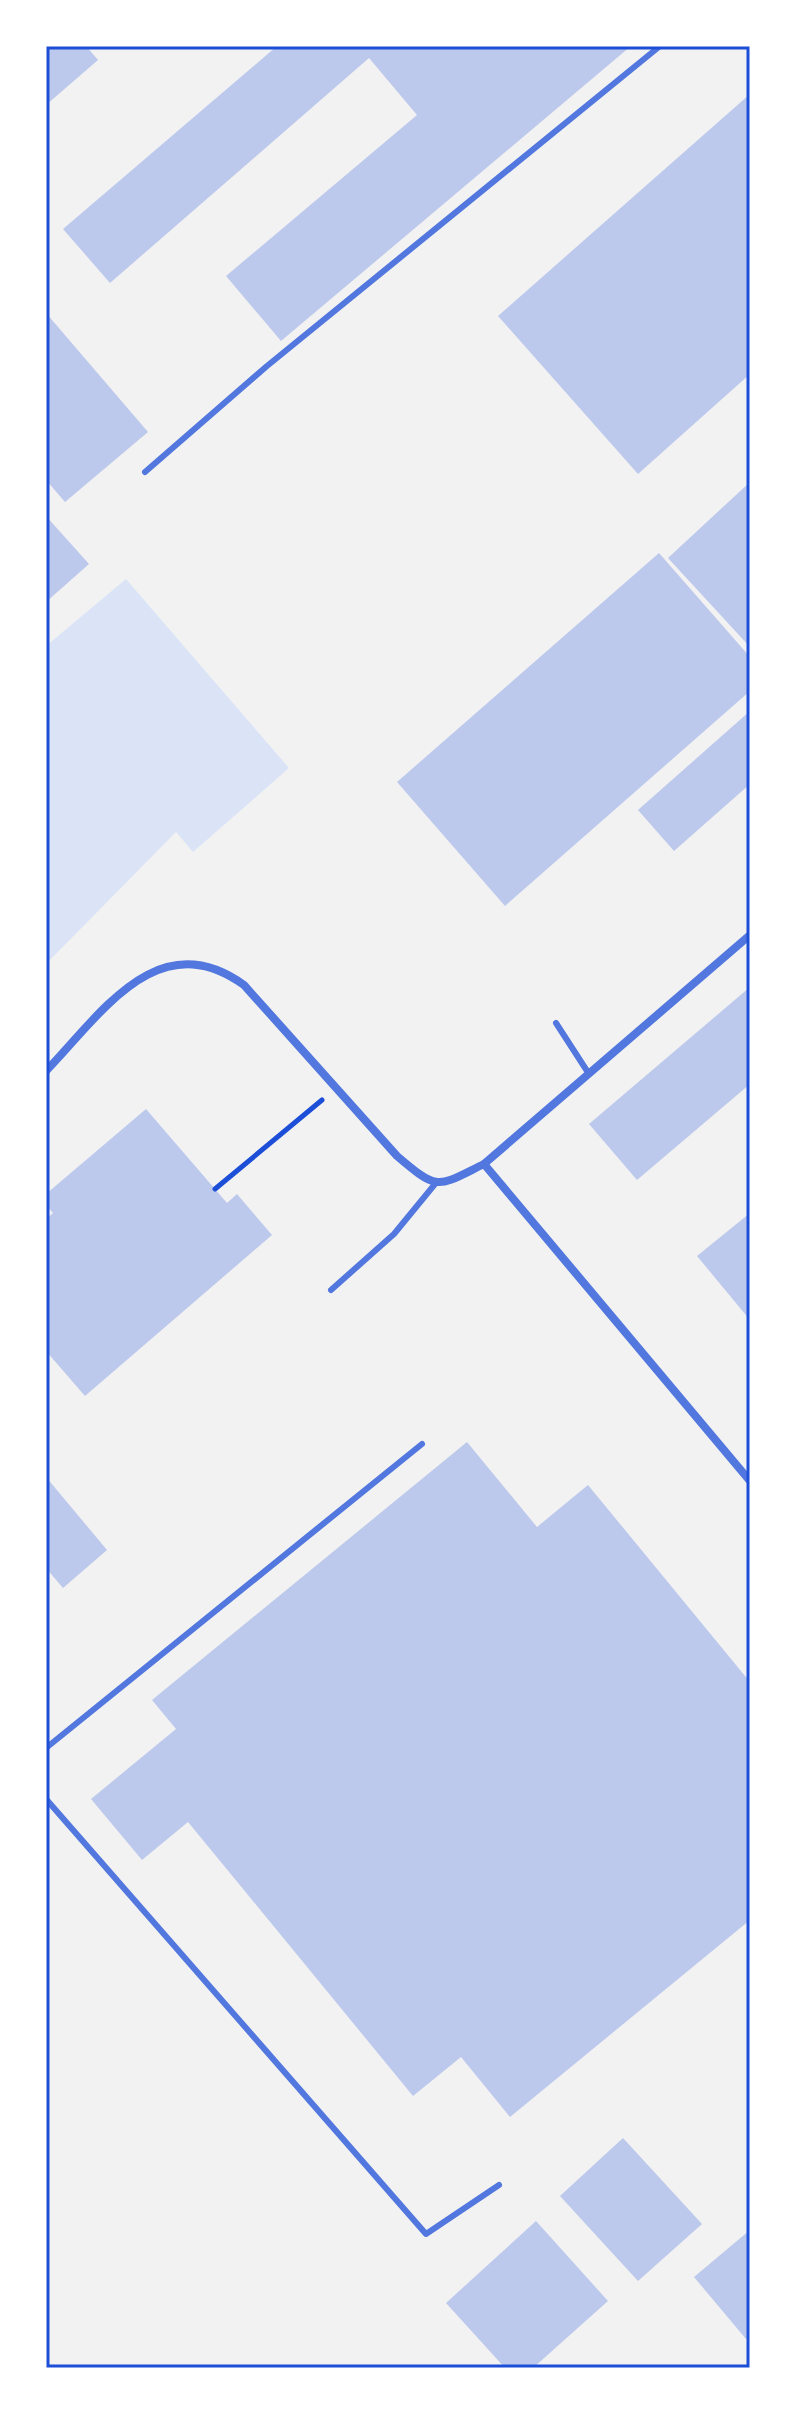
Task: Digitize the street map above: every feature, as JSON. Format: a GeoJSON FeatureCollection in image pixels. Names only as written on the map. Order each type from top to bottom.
{"type":"FeatureCollection","features":[{"type":"Feature","properties":{"kind":"street"},"geometry":{"type":"LineString","coordinates":[[46,1071],[131,984],[159,968],[192,963],[229,974],[244,985],[397,1156],[435,1184],[484,1164],[750,935]]}},
{"type":"Feature","properties":{"kind":"street"},"geometry":{"type":"LineString","coordinates":[[484,1164],[750,1481]]}},
{"type":"Feature","properties":{"kind":"lane"},"geometry":{"type":"LineString","coordinates":[[145,472],[267,366],[660,46]]}},
{"type":"Feature","properties":{"kind":"lane"},"geometry":{"type":"LineString","coordinates":[[556,1023],[589,1074]]}},
{"type":"Feature","properties":{"kind":"lane"},"geometry":{"type":"LineString","coordinates":[[331,1290],[394,1234],[435,1184]]}},
{"type":"Feature","properties":{"kind":"lane"},"geometry":{"type":"LineString","coordinates":[[46,1748],[422,1444]]}},
{"type":"Feature","properties":{"kind":"lane"},"geometry":{"type":"LineString","coordinates":[[46,1799],[426,2234],[499,2185]]}},
{"type":"Feature","properties":{"kind":"path"},"geometry":{"type":"LineString","coordinates":[[215,1189],[335,1089]]}},
{"type":"Feature","properties":{"kind":"shaded area"},"geometry":{"type":"Polygon","coordinates":[[[126,579],[289,768],[193,852],[176,832],[46,964],[46,646],[126,579]]]}},
{"type":"Feature","properties":{"kind":"building"},"geometry":{"type":"Polygon","coordinates":[[[46,46],[86,46],[98,60],[46,105],[46,46]]]}},
{"type":"Feature","properties":{"kind":"building"},"geometry":{"type":"Polygon","coordinates":[[[277,46],[631,46],[281,341],[226,276],[417,115],[369,58],[110,283],[63,229],[277,46]]]}},
{"type":"Feature","properties":{"kind":"building"},"geometry":{"type":"Polygon","coordinates":[[[750,94],[750,374],[638,474],[498,316],[750,94]]]}},
{"type":"Feature","properties":{"kind":"building"},"geometry":{"type":"Polygon","coordinates":[[[46,313],[148,432],[65,502],[46,480],[46,313]]]}},
{"type":"Feature","properties":{"kind":"building"},"geometry":{"type":"Polygon","coordinates":[[[750,482],[750,647],[668,558],[750,482]]]}},
{"type":"Feature","properties":{"kind":"building"},"geometry":{"type":"Polygon","coordinates":[[[46,516],[89,564],[46,602],[46,516]]]}},
{"type":"Feature","properties":{"kind":"building"},"geometry":{"type":"Polygon","coordinates":[[[659,553],[750,657],[750,691],[505,906],[397,782],[659,553]]]}},
{"type":"Feature","properties":{"kind":"building"},"geometry":{"type":"Polygon","coordinates":[[[750,711],[750,784],[674,851],[638,810],[750,711]]]}},
{"type":"Feature","properties":{"kind":"building"},"geometry":{"type":"Polygon","coordinates":[[[750,987],[750,1084],[637,1180],[589,1124],[750,987]]]}},
{"type":"Feature","properties":{"kind":"building"},"geometry":{"type":"Polygon","coordinates":[[[146,1109],[227,1203],[237,1194],[272,1235],[85,1396],[46,1351],[46,1219],[53,1213],[46,1205],[46,1194],[146,1109]]]}},
{"type":"Feature","properties":{"kind":"building"},"geometry":{"type":"Polygon","coordinates":[[[750,1213],[750,1320],[697,1256],[750,1213]]]}},
{"type":"Feature","properties":{"kind":"building"},"geometry":{"type":"Polygon","coordinates":[[[467,1442],[537,1527],[588,1485],[750,1682],[750,1920],[510,2117],[461,2057],[413,2096],[188,1822],[142,1860],[91,1799],[176,1729],[152,1700],[467,1442]]]}},
{"type":"Feature","properties":{"kind":"building"},"geometry":{"type":"Polygon","coordinates":[[[46,1477],[107,1550],[63,1588],[46,1568],[46,1477]]]}},
{"type":"Feature","properties":{"kind":"building"},"geometry":{"type":"Polygon","coordinates":[[[623,2138],[702,2224],[638,2281],[560,2196],[623,2138]]]}},
{"type":"Feature","properties":{"kind":"building"},"geometry":{"type":"Polygon","coordinates":[[[536,2221],[608,2301],[533,2368],[505,2368],[446,2303],[536,2221]]]}},
{"type":"Feature","properties":{"kind":"building"},"geometry":{"type":"Polygon","coordinates":[[[750,2230],[750,2336],[746,2339],[694,2277],[750,2230]]]}}]}
